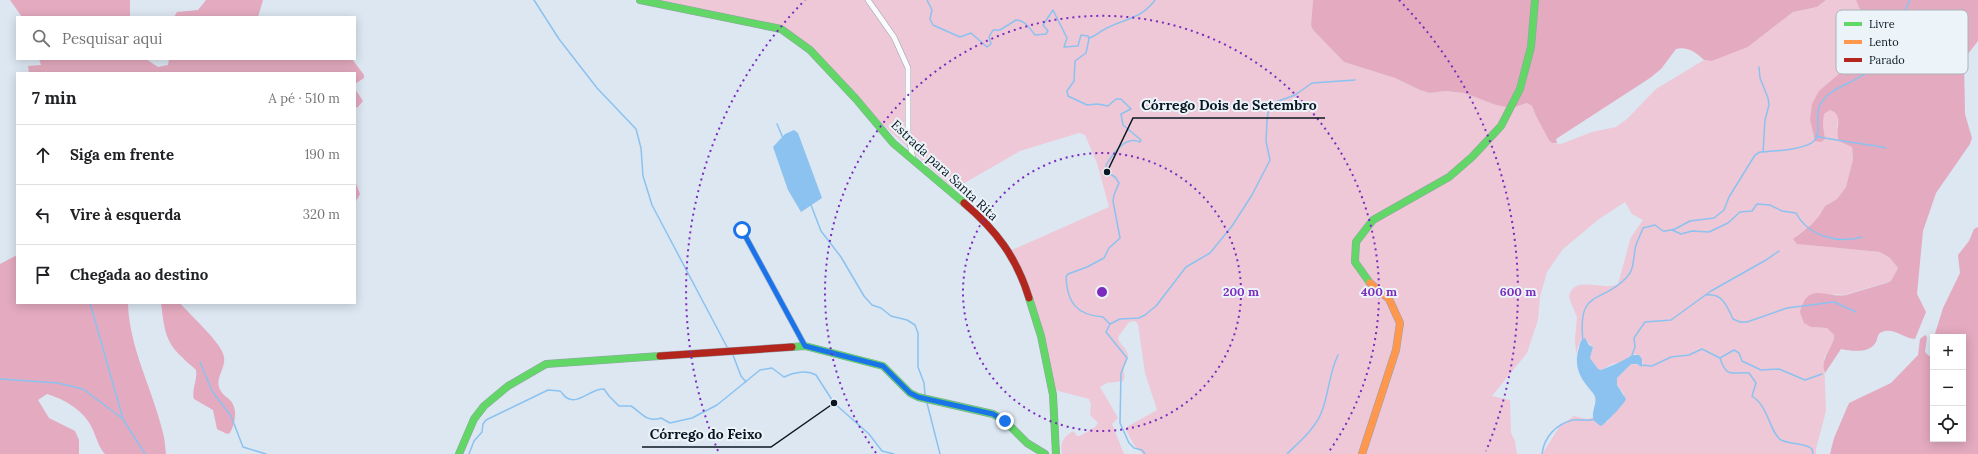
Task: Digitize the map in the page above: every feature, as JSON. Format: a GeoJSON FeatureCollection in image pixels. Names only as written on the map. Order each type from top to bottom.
{"type":"FeatureCollection","features":[{"type":"Feature","properties":{"kind":"street","name":"Estrada para Santa Rita"},"geometry":{"type":"LineString","coordinates":[[640,0],[648,3],[781,29],[810,50],[856,99],[893,143],[945,185],[989,226],[1003,242],[1023,278],[1041,336],[1053,395],[1056,454]]}},
{"type":"Feature","properties":{"kind":"street"},"geometry":{"type":"LineString","coordinates":[[868,0],[894,37],[908,68],[908,133],[913,159]]}},
{"type":"Feature","properties":{"kind":"street"},"geometry":{"type":"LineString","coordinates":[[1362,454],[1396,350],[1400,323],[1389,299],[1366,280],[1355,262],[1356,242],[1373,220],[1449,177],[1472,157],[1501,126],[1520,89],[1531,47],[1535,0]]}},
{"type":"Feature","properties":{"kind":"street"},"geometry":{"type":"LineString","coordinates":[[742,230],[805,346]]}},
{"type":"Feature","properties":{"kind":"street"},"geometry":{"type":"LineString","coordinates":[[459,454],[476,416],[494,395],[546,364],[805,346],[883,366],[910,393],[918,397],[993,414],[1005,421],[1027,443],[1045,454]]}},
{"type":"Feature","properties":{"kind":"shaded area"},"geometry":{"type":"Polygon","coordinates":[[[10,0],[130,0],[130,16],[21,16],[10,0]]]}},
{"type":"Feature","properties":{"kind":"shaded area"},"geometry":{"type":"Polygon","coordinates":[[[206,0],[263,0],[258,16],[175,16],[177,12],[198,10],[206,0]]]}},
{"type":"Feature","properties":{"kind":"shaded area"},"geometry":{"type":"Polygon","coordinates":[[[645,0],[1313,0],[1311,25],[1313,30],[1344,62],[1395,78],[1430,93],[1446,91],[1464,93],[1496,105],[1520,105],[1527,103],[1532,106],[1536,116],[1552,143],[1561,144],[1592,132],[1616,127],[1627,119],[1656,89],[1704,60],[1712,61],[1748,47],[1793,12],[1817,7],[1826,0],[1856,0],[1860,10],[1836,10],[1836,74],[1842,74],[1810,120],[1815,141],[1825,139],[1823,125],[1824,114],[1830,110],[1837,114],[1837,127],[1840,136],[1852,147],[1853,159],[1846,187],[1837,199],[1825,206],[1811,225],[1796,236],[1809,245],[1880,252],[1890,258],[1898,268],[1891,281],[1844,295],[1835,294],[1811,327],[1827,328],[1834,335],[1832,345],[1824,358],[1826,411],[1816,454],[1542,454],[1560,426],[1574,416],[1587,419],[1594,417],[1596,423],[1607,422],[1619,407],[1624,394],[1617,385],[1617,378],[1631,364],[1643,365],[1642,359],[1636,354],[1631,355],[1625,361],[1612,364],[1601,370],[1598,369],[1590,358],[1593,347],[1584,338],[1580,341],[1576,354],[1575,339],[1577,317],[1569,298],[1571,291],[1576,286],[1612,286],[1618,284],[1631,237],[1643,220],[1632,214],[1625,202],[1599,219],[1563,249],[1547,272],[1540,297],[1538,320],[1527,353],[1492,396],[1510,400],[1511,433],[1515,441],[1517,454],[1143,454],[1134,445],[1125,428],[1157,410],[1145,373],[1138,324],[1135,321],[1129,322],[1118,337],[1128,353],[1128,359],[1124,368],[1123,381],[1107,383],[1100,387],[1118,418],[1112,424],[1124,454],[1062,454],[1061,446],[1067,436],[1073,431],[1077,436],[1080,436],[1095,427],[1098,423],[1090,415],[1091,405],[1089,399],[1055,390],[1012,250],[1109,207],[1097,163],[1085,135],[1079,133],[1020,151],[954,189],[881,123],[789,33],[645,0]]]}},
{"type":"Feature","properties":{"kind":"shaded area"},"geometry":{"type":"Polygon","coordinates":[[[1313,0],[1826,0],[1817,7],[1793,12],[1748,47],[1712,61],[1704,60],[1698,54],[1688,49],[1676,49],[1661,69],[1650,78],[1556,139],[1557,143],[1552,143],[1536,116],[1532,106],[1527,103],[1512,108],[1496,105],[1464,93],[1446,91],[1430,93],[1395,78],[1344,62],[1313,30],[1311,25],[1313,0]]]}},
{"type":"Feature","properties":{"kind":"shaded area"},"geometry":{"type":"Polygon","coordinates":[[[1856,0],[1978,0],[1978,41],[1968,54],[1968,10],[1860,10],[1856,0]]]}},
{"type":"Feature","properties":{"kind":"shaded area"},"geometry":{"type":"Polygon","coordinates":[[[39,60],[148,60],[158,67],[168,65],[169,60],[353,60],[364,75],[364,78],[356,83],[356,72],[29,72],[28,66],[41,65],[39,60]]]}},
{"type":"Feature","properties":{"kind":"shaded area"},"geometry":{"type":"Polygon","coordinates":[[[1839,74],[1964,74],[1965,114],[1972,138],[1970,144],[1936,193],[1923,231],[1917,294],[1926,312],[1915,339],[1891,331],[1882,332],[1878,335],[1873,346],[1865,350],[1860,351],[1841,349],[1825,373],[1824,362],[1832,345],[1834,335],[1827,328],[1811,327],[1804,323],[1800,312],[1803,302],[1808,296],[1813,294],[1819,293],[1839,296],[1846,295],[1886,283],[1891,281],[1898,268],[1890,258],[1880,252],[1797,244],[1793,239],[1811,225],[1825,206],[1837,199],[1846,187],[1853,159],[1852,147],[1839,141],[1837,115],[1830,110],[1824,114],[1823,125],[1825,139],[1821,142],[1815,141],[1810,120],[1812,104],[1819,91],[1839,74]]]}},
{"type":"Feature","properties":{"kind":"shaded area"},"geometry":{"type":"Polygon","coordinates":[[[356,90],[363,101],[356,108],[356,90]]]}},
{"type":"Feature","properties":{"kind":"shaded area"},"geometry":{"type":"Polygon","coordinates":[[[356,184],[360,194],[356,201],[356,184]]]}},
{"type":"Feature","properties":{"kind":"shaded area"},"geometry":{"type":"Polygon","coordinates":[[[1978,227],[1978,454],[1830,454],[1834,438],[1849,403],[1891,383],[1918,355],[1920,339],[1925,335],[1927,337],[1925,352],[1930,356],[1930,442],[1966,442],[1966,334],[1935,334],[1943,308],[1960,273],[1958,255],[1969,241],[1974,229],[1978,227]]]}},
{"type":"Feature","properties":{"kind":"shaded area"},"geometry":{"type":"Polygon","coordinates":[[[16,256],[16,304],[128,304],[132,336],[159,417],[164,436],[166,454],[105,454],[88,420],[78,410],[66,402],[47,394],[38,400],[49,418],[75,431],[79,440],[79,454],[0,454],[0,264],[16,256]]]}},
{"type":"Feature","properties":{"kind":"shaded area"},"geometry":{"type":"Polygon","coordinates":[[[161,304],[181,304],[212,337],[222,351],[224,364],[218,383],[220,389],[231,401],[235,413],[230,433],[227,434],[217,429],[213,410],[194,399],[193,392],[196,370],[176,351],[168,339],[164,326],[161,304]]]}},
{"type":"Feature","properties":{"kind":"water"},"geometry":{"type":"Polygon","coordinates":[[[794,130],[798,133],[822,198],[801,212],[788,190],[773,147],[785,134],[794,130]]]}},
{"type":"Feature","properties":{"kind":"water"},"geometry":{"type":"Polygon","coordinates":[[[1585,338],[1589,345],[1593,347],[1590,358],[1598,369],[1601,370],[1610,367],[1632,355],[1639,355],[1642,359],[1642,367],[1637,364],[1631,364],[1617,378],[1617,385],[1626,399],[1615,413],[1601,426],[1596,423],[1593,416],[1595,401],[1593,393],[1579,373],[1577,364],[1580,342],[1585,338]]]}},
{"type":"Feature","properties":{"kind":"waterway"},"geometry":{"type":"LineString","coordinates":[[534,0],[559,39],[597,88],[636,129],[641,148],[643,176],[652,205],[727,347]]}},
{"type":"Feature","properties":{"kind":"waterway"},"geometry":{"type":"LineString","coordinates":[[927,0],[932,10],[930,19],[933,25],[960,37],[971,33],[987,47],[991,44],[989,37],[993,30],[1000,30],[1016,20],[1025,23],[1035,35],[1046,34],[1048,31],[1043,25],[1053,10],[1067,38],[1064,47],[1078,46],[1081,35],[1088,36],[1089,39]]}},
{"type":"Feature","properties":{"kind":"waterway"},"geometry":{"type":"LineString","coordinates":[[1089,38],[1112,25],[1138,15],[1149,7],[1155,0]]}},
{"type":"Feature","properties":{"kind":"waterway"},"geometry":{"type":"LineString","coordinates":[[1905,10],[1910,0]]}},
{"type":"Feature","properties":{"kind":"waterway"},"geometry":{"type":"LineString","coordinates":[[1089,39],[1086,53],[1075,61],[1074,81],[1067,91],[1068,96],[1087,105],[1098,104],[1108,106],[1116,99],[1121,99],[1131,109],[1121,114],[1123,125],[1141,140],[1140,142],[1129,141],[1124,143],[1106,165],[1107,172],[1115,177],[1119,183],[1113,201],[1120,238],[1109,248],[1104,258],[1087,267],[1068,274],[1066,277],[1068,294],[1075,306],[1086,313],[1103,317],[1110,324]]}},
{"type":"Feature","properties":{"kind":"waterway"},"geometry":{"type":"LineString","coordinates":[[1759,67],[1760,78],[1768,98],[1769,105],[1765,120],[1763,152]]}},
{"type":"Feature","properties":{"kind":"waterway"},"geometry":{"type":"LineString","coordinates":[[1583,341],[1582,324],[1584,312],[1588,304],[1593,299],[1618,286],[1630,274],[1633,266],[1636,245],[1643,228],[1655,225],[1663,231],[1666,231],[1675,229],[1690,221],[1714,218],[1724,210],[1729,197],[1755,155],[1760,152],[1796,148],[1810,144],[1817,137],[1818,112],[1821,103],[1831,93],[1864,74]]}},
{"type":"Feature","properties":{"kind":"waterway"},"geometry":{"type":"LineString","coordinates":[[1145,454],[1142,450],[1134,448],[1129,443],[1120,423],[1121,373],[1127,358],[1106,332],[1110,324],[1120,319],[1139,318],[1145,315],[1156,306],[1186,267],[1210,253],[1232,226],[1252,195],[1270,160],[1266,141],[1267,120],[1268,113],[1276,102],[1295,95],[1312,83],[1355,80]]}},
{"type":"Feature","properties":{"kind":"waterway"},"geometry":{"type":"LineString","coordinates":[[777,124],[783,138]]}},
{"type":"Feature","properties":{"kind":"waterway"},"geometry":{"type":"LineString","coordinates":[[1816,136],[1886,148]]}},
{"type":"Feature","properties":{"kind":"waterway"},"geometry":{"type":"LineString","coordinates":[[1672,230],[1681,234],[1692,231],[1709,232],[1728,223],[1740,212],[1752,211],[1757,204],[1770,205],[1782,211],[1796,213],[1801,221],[1808,227],[1816,233],[1824,236],[1834,239],[1853,239],[1862,237]]}},
{"type":"Feature","properties":{"kind":"waterway"},"geometry":{"type":"LineString","coordinates":[[811,205],[821,231],[841,257],[864,296],[872,305],[881,308],[891,316],[907,320],[915,325],[918,333],[918,367],[924,383],[925,395]]}},
{"type":"Feature","properties":{"kind":"waterway"},"geometry":{"type":"LineString","coordinates":[[1632,355],[1635,347],[1634,338],[1645,322],[1671,320],[1711,291],[1779,251]]}},
{"type":"Feature","properties":{"kind":"waterway"},"geometry":{"type":"LineString","coordinates":[[1707,295],[1717,296],[1721,299],[1727,306],[1733,319],[1740,322],[1747,322],[1787,308],[1834,302],[1856,312]]}},
{"type":"Feature","properties":{"kind":"waterway"},"geometry":{"type":"LineString","coordinates":[[90,304],[123,419],[145,454]]}},
{"type":"Feature","properties":{"kind":"waterway"},"geometry":{"type":"LineString","coordinates":[[1641,365],[1652,366],[1671,357],[1689,355],[1702,349],[1720,358],[1728,372],[1749,373],[1756,383],[1752,396],[1758,401],[1766,413],[1777,436],[1781,440],[1809,447],[1812,449],[1813,454]]}},
{"type":"Feature","properties":{"kind":"waterway"},"geometry":{"type":"LineString","coordinates":[[1720,358],[1734,350],[1739,353],[1742,361],[1761,370],[1779,369],[1805,380],[1822,374]]}},
{"type":"Feature","properties":{"kind":"waterway"},"geometry":{"type":"LineString","coordinates":[[733,355],[741,376],[746,382]]}},
{"type":"Feature","properties":{"kind":"waterway"},"geometry":{"type":"LineString","coordinates":[[1287,454],[1316,423],[1324,404],[1338,355]]}},
{"type":"Feature","properties":{"kind":"waterway"},"geometry":{"type":"LineString","coordinates":[[200,362],[212,391],[231,416],[243,447],[266,454]]}},
{"type":"Feature","properties":{"kind":"waterway"},"geometry":{"type":"LineString","coordinates":[[469,454],[474,441],[482,432],[483,424],[486,420],[548,390],[560,391],[571,400],[580,398],[599,389],[604,389],[619,406],[631,406],[648,418],[661,418],[670,423],[692,418],[717,405],[760,370],[772,368],[784,377],[800,372],[809,372],[816,375],[834,403],[869,434],[882,451],[894,454]]}},
{"type":"Feature","properties":{"kind":"waterway"},"geometry":{"type":"LineString","coordinates":[[0,379],[58,383],[83,389],[123,419]]}},
{"type":"Feature","properties":{"kind":"waterway"},"geometry":{"type":"LineString","coordinates":[[927,403],[940,454]]}},
{"type":"Feature","properties":{"kind":"waterway"},"geometry":{"type":"LineString","coordinates":[[1542,454],[1545,442],[1556,428],[1573,420],[1595,419]]}},
{"type":"Feature","properties":{"kind":"traffic: fast"},"geometry":{"type":"LineString","coordinates":[[640,0],[781,29],[810,50],[856,99],[893,143],[964,203]]}},
{"type":"Feature","properties":{"kind":"traffic: fast"},"geometry":{"type":"LineString","coordinates":[[1370,283],[1355,262],[1356,242],[1373,220],[1449,177],[1472,157],[1501,126],[1520,89],[1531,47],[1535,0]]}},
{"type":"Feature","properties":{"kind":"traffic: fast"},"geometry":{"type":"LineString","coordinates":[[1029,298],[1041,336],[1053,395],[1056,454]]}},
{"type":"Feature","properties":{"kind":"traffic: fast"},"geometry":{"type":"LineString","coordinates":[[792,347],[805,346],[883,366],[910,393],[918,397],[993,414],[1005,421],[1027,443],[1045,454]]}},
{"type":"Feature","properties":{"kind":"traffic: fast"},"geometry":{"type":"LineString","coordinates":[[459,454],[474,419],[484,406],[508,386],[546,364],[660,356]]}},
{"type":"Feature","properties":{"kind":"traffic: slow"},"geometry":{"type":"LineString","coordinates":[[1362,454],[1396,350],[1400,323],[1389,299],[1370,283]]}},
{"type":"Feature","properties":{"kind":"traffic: jam"},"geometry":{"type":"LineString","coordinates":[[964,203],[995,234],[1012,257],[1029,298]]}},
{"type":"Feature","properties":{"kind":"traffic: jam"},"geometry":{"type":"LineString","coordinates":[[660,356],[792,347]]}},
{"type":"Feature","properties":{"kind":"place","name":"Córrego Dois de Setembro"},"geometry":{"type":"Point","coordinates":[1107,172]}},
{"type":"Feature","properties":{"kind":"place","name":"Córrego do Feixo"},"geometry":{"type":"Point","coordinates":[834,403]}},
{"type":"Feature","properties":{"kind":"route"},"geometry":{"type":"LineString","coordinates":[[742,230],[805,346],[883,366],[889,370],[910,393],[918,397],[993,414],[1005,421]]}}]}
